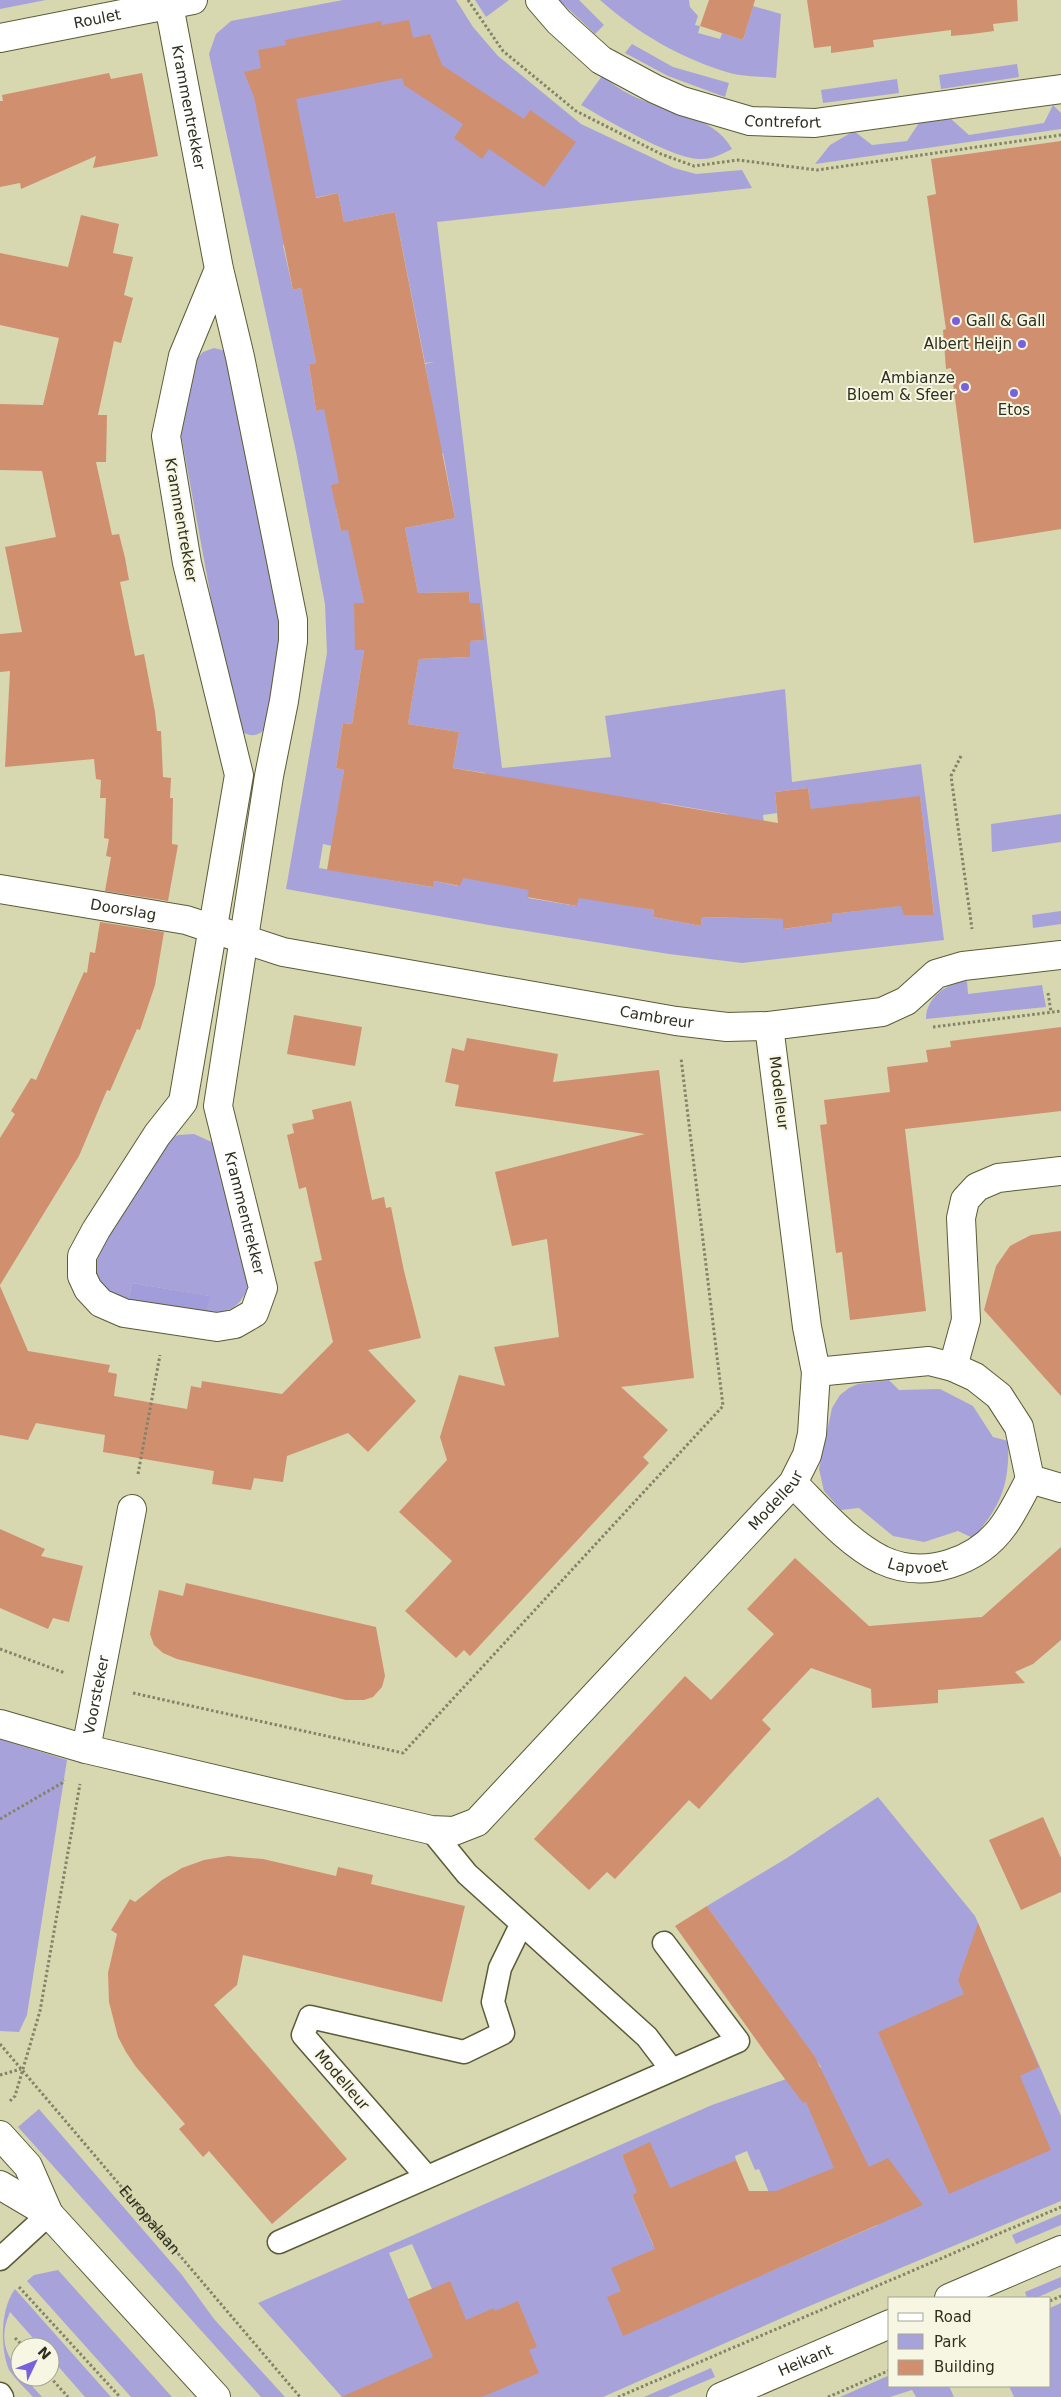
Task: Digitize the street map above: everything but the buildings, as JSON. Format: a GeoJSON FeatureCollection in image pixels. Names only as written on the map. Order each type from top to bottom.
{"type":"FeatureCollection","features":[{"type":"Feature","properties":{"kind":"street","name":"Contrefort"},"geometry":{"type":"LineString","coordinates":[[540,0],[559,22],[600,60],[673,97],[750,121],[814,124],[1061,89]]}},
{"type":"Feature","properties":{"kind":"street","name":"Roulet"},"geometry":{"type":"LineString","coordinates":[[0,38],[181,2]]}},
{"type":"Feature","properties":{"kind":"street","name":"Krammentrekker"},"geometry":{"type":"LineString","coordinates":[[181,2],[219,269],[240,357],[293,620],[293,641],[286,692],[269,776],[218,1106],[263,1288],[254,1313],[235,1324],[217,1327],[124,1313],[101,1303],[88,1289],[82,1276],[82,1256],[96,1230],[157,1135],[184,1102],[239,776],[187,563],[166,436],[183,356],[219,269]]}},
{"type":"Feature","properties":{"kind":"street"},"geometry":{"type":"LineString","coordinates":[[239,776],[269,776]]}},
{"type":"Feature","properties":{"kind":"street","name":"Doorslag"},"geometry":{"type":"LineString","coordinates":[[0,889],[186,920],[213,930],[244,938]]}},
{"type":"Feature","properties":{"kind":"street","name":"Cambreur"},"geometry":{"type":"LineString","coordinates":[[244,938],[282,952],[676,1021],[727,1027],[770,1026],[882,1012],[906,1001],[936,974],[963,966],[1061,955]]}},
{"type":"Feature","properties":{"kind":"street","name":"Modelleur"},"geometry":{"type":"LineString","coordinates":[[0,1724],[86,1749],[431,1830],[454,1831],[477,1822],[793,1483],[807,1455],[812,1434],[816,1372],[808,1327],[770,1026]]}},
{"type":"Feature","properties":{"kind":"street"},"geometry":{"type":"LineString","coordinates":[[184,1102],[218,1106]]}},
{"type":"Feature","properties":{"kind":"street"},"geometry":{"type":"LineString","coordinates":[[953,1367],[966,1320],[961,1218],[965,1200],[977,1187],[998,1178],[1061,1172]]}},
{"type":"Feature","properties":{"kind":"street"},"geometry":{"type":"LineString","coordinates":[[816,1372],[929,1362],[953,1367],[975,1377],[999,1396],[1019,1427],[1030,1479],[1061,1488]]}},
{"type":"Feature","properties":{"kind":"street","name":"Lapvoet"},"geometry":{"type":"LineString","coordinates":[[793,1483],[857,1544],[883,1560],[911,1568],[945,1567],[967,1558],[1004,1526],[1030,1479]]}},
{"type":"Feature","properties":{"kind":"street","name":"Voorsteker"},"geometry":{"type":"LineString","coordinates":[[86,1749],[132,1510]]}},
{"type":"Feature","properties":{"kind":"street"},"geometry":{"type":"LineString","coordinates":[[0,2135],[28,2166],[49,2214]]}},
{"type":"Feature","properties":{"kind":"street"},"geometry":{"type":"LineString","coordinates":[[0,2185],[49,2214],[216,2397]]}},
{"type":"Feature","properties":{"kind":"street"},"geometry":{"type":"LineString","coordinates":[[951,2297],[1061,2250]]}},
{"type":"Feature","properties":{"kind":"street","name":"Heikant"},"geometry":{"type":"LineString","coordinates":[[721,2397],[888,2325]]}},
{"type":"Feature","properties":{"kind":"lane"},"geometry":{"type":"LineString","coordinates":[[431,1830],[467,1874],[521,1925],[647,2037],[672,2070]]}},
{"type":"Feature","properties":{"kind":"lane","name":"Modelleur"},"geometry":{"type":"LineString","coordinates":[[427,2177],[303,2035],[310,2017],[464,2052],[503,2033],[493,2002],[500,1968],[521,1925]]}},
{"type":"Feature","properties":{"kind":"lane"},"geometry":{"type":"LineString","coordinates":[[279,2242],[738,2041],[664,1942]]}},
{"type":"Feature","properties":{"kind":"lane"},"geometry":{"type":"LineString","coordinates":[[0,2259],[49,2214]]}},
{"type":"Feature","properties":{"kind":"path"},"geometry":{"type":"LineString","coordinates":[[468,0],[503,51],[576,111],[661,154],[694,166],[738,160],[817,170],[1061,135]]}},
{"type":"Feature","properties":{"kind":"path"},"geometry":{"type":"LineString","coordinates":[[960,756],[951,776],[978,964]]}},
{"type":"Feature","properties":{"kind":"path"},"geometry":{"type":"LineString","coordinates":[[1046,985],[1051,1012]]}},
{"type":"Feature","properties":{"kind":"path"},"geometry":{"type":"LineString","coordinates":[[926,1028],[1061,1011]]}},
{"type":"Feature","properties":{"kind":"path"},"geometry":{"type":"LineString","coordinates":[[0,1649],[99,1686],[404,1753],[723,1406],[676,1021]]}},
{"type":"Feature","properties":{"kind":"path"},"geometry":{"type":"LineString","coordinates":[[132,1510],[166,1320]]}},
{"type":"Feature","properties":{"kind":"path"},"geometry":{"type":"LineString","coordinates":[[0,1819],[62,1783],[86,1749]]}},
{"type":"Feature","properties":{"kind":"path","name":"Voorsteker"},"geometry":{"type":"LineString","coordinates":[[5,2105],[15,2096],[40,2011],[86,1749]]}},
{"type":"Feature","properties":{"kind":"path","name":"Europalaan"},"geometry":{"type":"LineString","coordinates":[[0,2044],[300,2397]]}},
{"type":"Feature","properties":{"kind":"path"},"geometry":{"type":"LineString","coordinates":[[0,2075],[22,2069]]}},
{"type":"Feature","properties":{"kind":"path"},"geometry":{"type":"LineString","coordinates":[[618,2397],[1061,2207]]}},
{"type":"Feature","properties":{"kind":"path"},"geometry":{"type":"LineString","coordinates":[[13,2281],[120,2397]]}},
{"type":"Feature","properties":{"kind":"path"},"geometry":{"type":"LineString","coordinates":[[828,2397],[888,2371]]}},
{"type":"Feature","properties":{"kind":"path"},"geometry":{"type":"LineString","coordinates":[[59,2387],[68,2397]]}},
{"type":"Feature","properties":{"kind":"green space"},"geometry":{"type":"Polygon","coordinates":[[[0,0],[46,0],[0,9],[0,0]]]}},
{"type":"Feature","properties":{"kind":"green space"},"geometry":{"type":"Polygon","coordinates":[[[343,0],[456,0],[473,27],[498,56],[581,124],[674,168],[696,174],[742,170],[752,188],[437,222],[502,768],[611,757],[605,716],[785,689],[792,782],[921,764],[944,940],[742,963],[669,954],[489,925],[286,889],[327,653],[325,604],[296,452],[209,54],[216,34],[231,21],[343,0]],[[338,193],[285,204],[292,242],[283,245],[293,290],[301,288],[316,363],[309,364],[316,411],[325,408],[340,483],[336,508],[341,531],[349,529],[364,603],[355,603],[355,650],[364,650],[352,724],[343,723],[336,768],[344,770],[332,846],[323,844],[319,868],[432,887],[434,881],[458,886],[458,877],[533,889],[528,898],[577,906],[579,897],[654,910],[653,917],[701,926],[702,917],[783,919],[784,929],[832,922],[832,914],[907,905],[904,914],[934,914],[920,797],[811,810],[808,788],[775,792],[777,813],[763,815],[769,864],[727,814],[663,803],[476,824],[485,773],[453,768],[459,732],[408,724],[419,659],[470,657],[470,641],[483,640],[480,603],[470,603],[469,592],[418,593],[405,528],[455,518],[443,453],[392,463],[381,408],[431,397],[425,364],[434,362],[425,363],[395,212],[344,222],[338,193]]]}},
{"type":"Feature","properties":{"kind":"green space"},"geometry":{"type":"Polygon","coordinates":[[[475,0],[509,0],[486,17],[475,0]]]}},
{"type":"Feature","properties":{"kind":"green space"},"geometry":{"type":"Polygon","coordinates":[[[559,0],[579,0],[604,25],[595,34],[559,0]]]}},
{"type":"Feature","properties":{"kind":"green space"},"geometry":{"type":"Polygon","coordinates":[[[600,0],[689,0],[690,7],[698,16],[695,25],[700,26],[698,33],[720,39],[722,33],[743,40],[753,6],[781,14],[776,78],[735,74],[695,60],[645,34],[600,0]]]}},
{"type":"Feature","properties":{"kind":"green space"},"geometry":{"type":"Polygon","coordinates":[[[632,44],[673,67],[729,83],[725,97],[668,76],[625,53],[632,44]]]}},
{"type":"Feature","properties":{"kind":"green space"},"geometry":{"type":"Polygon","coordinates":[[[1017,64],[1019,77],[941,89],[939,75],[1017,64]]]}},
{"type":"Feature","properties":{"kind":"green space"},"geometry":{"type":"Polygon","coordinates":[[[602,76],[631,95],[687,115],[713,128],[724,137],[732,149],[708,159],[687,157],[656,145],[606,120],[581,105],[602,76]]]}},
{"type":"Feature","properties":{"kind":"green space"},"geometry":{"type":"Polygon","coordinates":[[[897,79],[899,93],[823,103],[821,90],[897,79]]]}},
{"type":"Feature","properties":{"kind":"green space"},"geometry":{"type":"Polygon","coordinates":[[[1053,105],[1061,113],[1061,129],[815,164],[830,145],[854,131],[872,145],[907,141],[919,123],[951,119],[969,135],[1044,123],[1053,105]]]}},
{"type":"Feature","properties":{"kind":"green space"},"geometry":{"type":"Polygon","coordinates":[[[214,348],[226,351],[237,391],[281,630],[270,722],[262,732],[254,735],[246,734],[235,728],[180,429],[196,360],[203,352],[214,348]]]}},
{"type":"Feature","properties":{"kind":"green space"},"geometry":{"type":"Polygon","coordinates":[[[1061,814],[1061,842],[992,852],[991,824],[1061,814]]]}},
{"type":"Feature","properties":{"kind":"green space"},"geometry":{"type":"Polygon","coordinates":[[[1061,911],[1061,924],[1033,928],[1032,915],[1061,911]]]}},
{"type":"Feature","properties":{"kind":"green space"},"geometry":{"type":"Polygon","coordinates":[[[967,981],[968,994],[1042,985],[1046,1007],[926,1019],[929,1004],[933,998],[945,988],[967,981]]]}},
{"type":"Feature","properties":{"kind":"green space"},"geometry":{"type":"Polygon","coordinates":[[[194,1134],[214,1143],[249,1283],[242,1298],[234,1307],[222,1312],[206,1315],[209,1296],[132,1283],[128,1301],[104,1286],[97,1274],[96,1266],[101,1246],[168,1140],[178,1135],[194,1134]]]}},
{"type":"Feature","properties":{"kind":"green space"},"geometry":{"type":"Polygon","coordinates":[[[889,1380],[899,1390],[940,1389],[973,1406],[993,1437],[1008,1441],[1007,1470],[1002,1494],[991,1515],[973,1538],[958,1531],[924,1542],[893,1536],[859,1508],[841,1510],[824,1491],[819,1469],[832,1408],[840,1395],[849,1388],[858,1384],[889,1380]]]}},
{"type":"Feature","properties":{"kind":"green space"},"geometry":{"type":"Polygon","coordinates":[[[0,1739],[67,1760],[27,2015],[19,2032],[0,2031],[0,1739]]]}},
{"type":"Feature","properties":{"kind":"green space"},"geometry":{"type":"Polygon","coordinates":[[[878,1797],[975,1916],[1061,2116],[1061,2201],[800,2310],[603,2397],[342,2397],[258,2303],[712,2105],[821,2067],[707,1906],[787,1858],[878,1797]],[[650,2143],[622,2155],[638,2192],[632,2195],[653,2245],[667,2239],[650,2143]],[[747,2151],[735,2156],[736,2160],[720,2167],[734,2287],[878,2225],[770,2195],[759,2169],[755,2170],[747,2151]],[[412,2244],[389,2253],[418,2322],[432,2289],[412,2244]]]}},
{"type":"Feature","properties":{"kind":"green space"},"geometry":{"type":"Polygon","coordinates":[[[39,2109],[182,2275],[214,2319],[285,2397],[261,2397],[18,2127],[39,2109]]]}},
{"type":"Feature","properties":{"kind":"green space"},"geometry":{"type":"Polygon","coordinates":[[[1061,2214],[1061,2225],[1016,2244],[1012,2235],[1061,2214]]]}},
{"type":"Feature","properties":{"kind":"green space"},"geometry":{"type":"Polygon","coordinates":[[[58,2270],[172,2397],[131,2397],[27,2281],[34,2275],[58,2270]]]}},
{"type":"Feature","properties":{"kind":"green space"},"geometry":{"type":"Polygon","coordinates":[[[1061,2277],[1061,2287],[1038,2297],[1027,2297],[1025,2292],[1061,2277]]]}},
{"type":"Feature","properties":{"kind":"green space"},"geometry":{"type":"Polygon","coordinates":[[[15,2289],[58,2337],[32,2337],[10,2312],[4,2336],[10,2358],[10,2371],[4,2351],[3,2329],[6,2307],[15,2289]]]}},
{"type":"Feature","properties":{"kind":"green space"},"geometry":{"type":"Polygon","coordinates":[[[1061,2303],[1061,2397],[1014,2397],[1009,2387],[1051,2387],[1051,2308],[1061,2303]]]}},
{"type":"Feature","properties":{"kind":"green space"},"geometry":{"type":"Polygon","coordinates":[[[60,2340],[111,2397],[85,2397],[60,2368],[60,2340]]]}},
{"type":"Feature","properties":{"kind":"green space"},"geometry":{"type":"Polygon","coordinates":[[[711,2368],[715,2377],[668,2397],[644,2397],[711,2368]]]}},
{"type":"Feature","properties":{"kind":"green space"},"geometry":{"type":"Polygon","coordinates":[[[888,2376],[888,2387],[949,2387],[954,2397],[916,2397],[912,2390],[890,2397],[840,2397],[888,2376]]]}},
{"type":"Feature","properties":{"kind":"green space"},"geometry":{"type":"Polygon","coordinates":[[[24,2387],[33,2387],[42,2397],[33,2397],[24,2387]]]}},
{"type":"Feature","properties":{"kind":"shaded area"},"geometry":{"type":"Polygon","coordinates":[[[132,1283],[210,1296],[206,1315],[128,1301],[132,1283]]]}},
{"type":"Feature","properties":{"kind":"place","name":"Gall & Gall"},"geometry":{"type":"Point","coordinates":[956,321]}},
{"type":"Feature","properties":{"kind":"place","name":"Albert Heijn"},"geometry":{"type":"Point","coordinates":[1022,344]}},
{"type":"Feature","properties":{"kind":"place","name":"Ambianze Bloem & Sfeer"},"geometry":{"type":"Point","coordinates":[965,387]}},
{"type":"Feature","properties":{"kind":"place","name":"Etos"},"geometry":{"type":"Point","coordinates":[1014,393]}}]}
